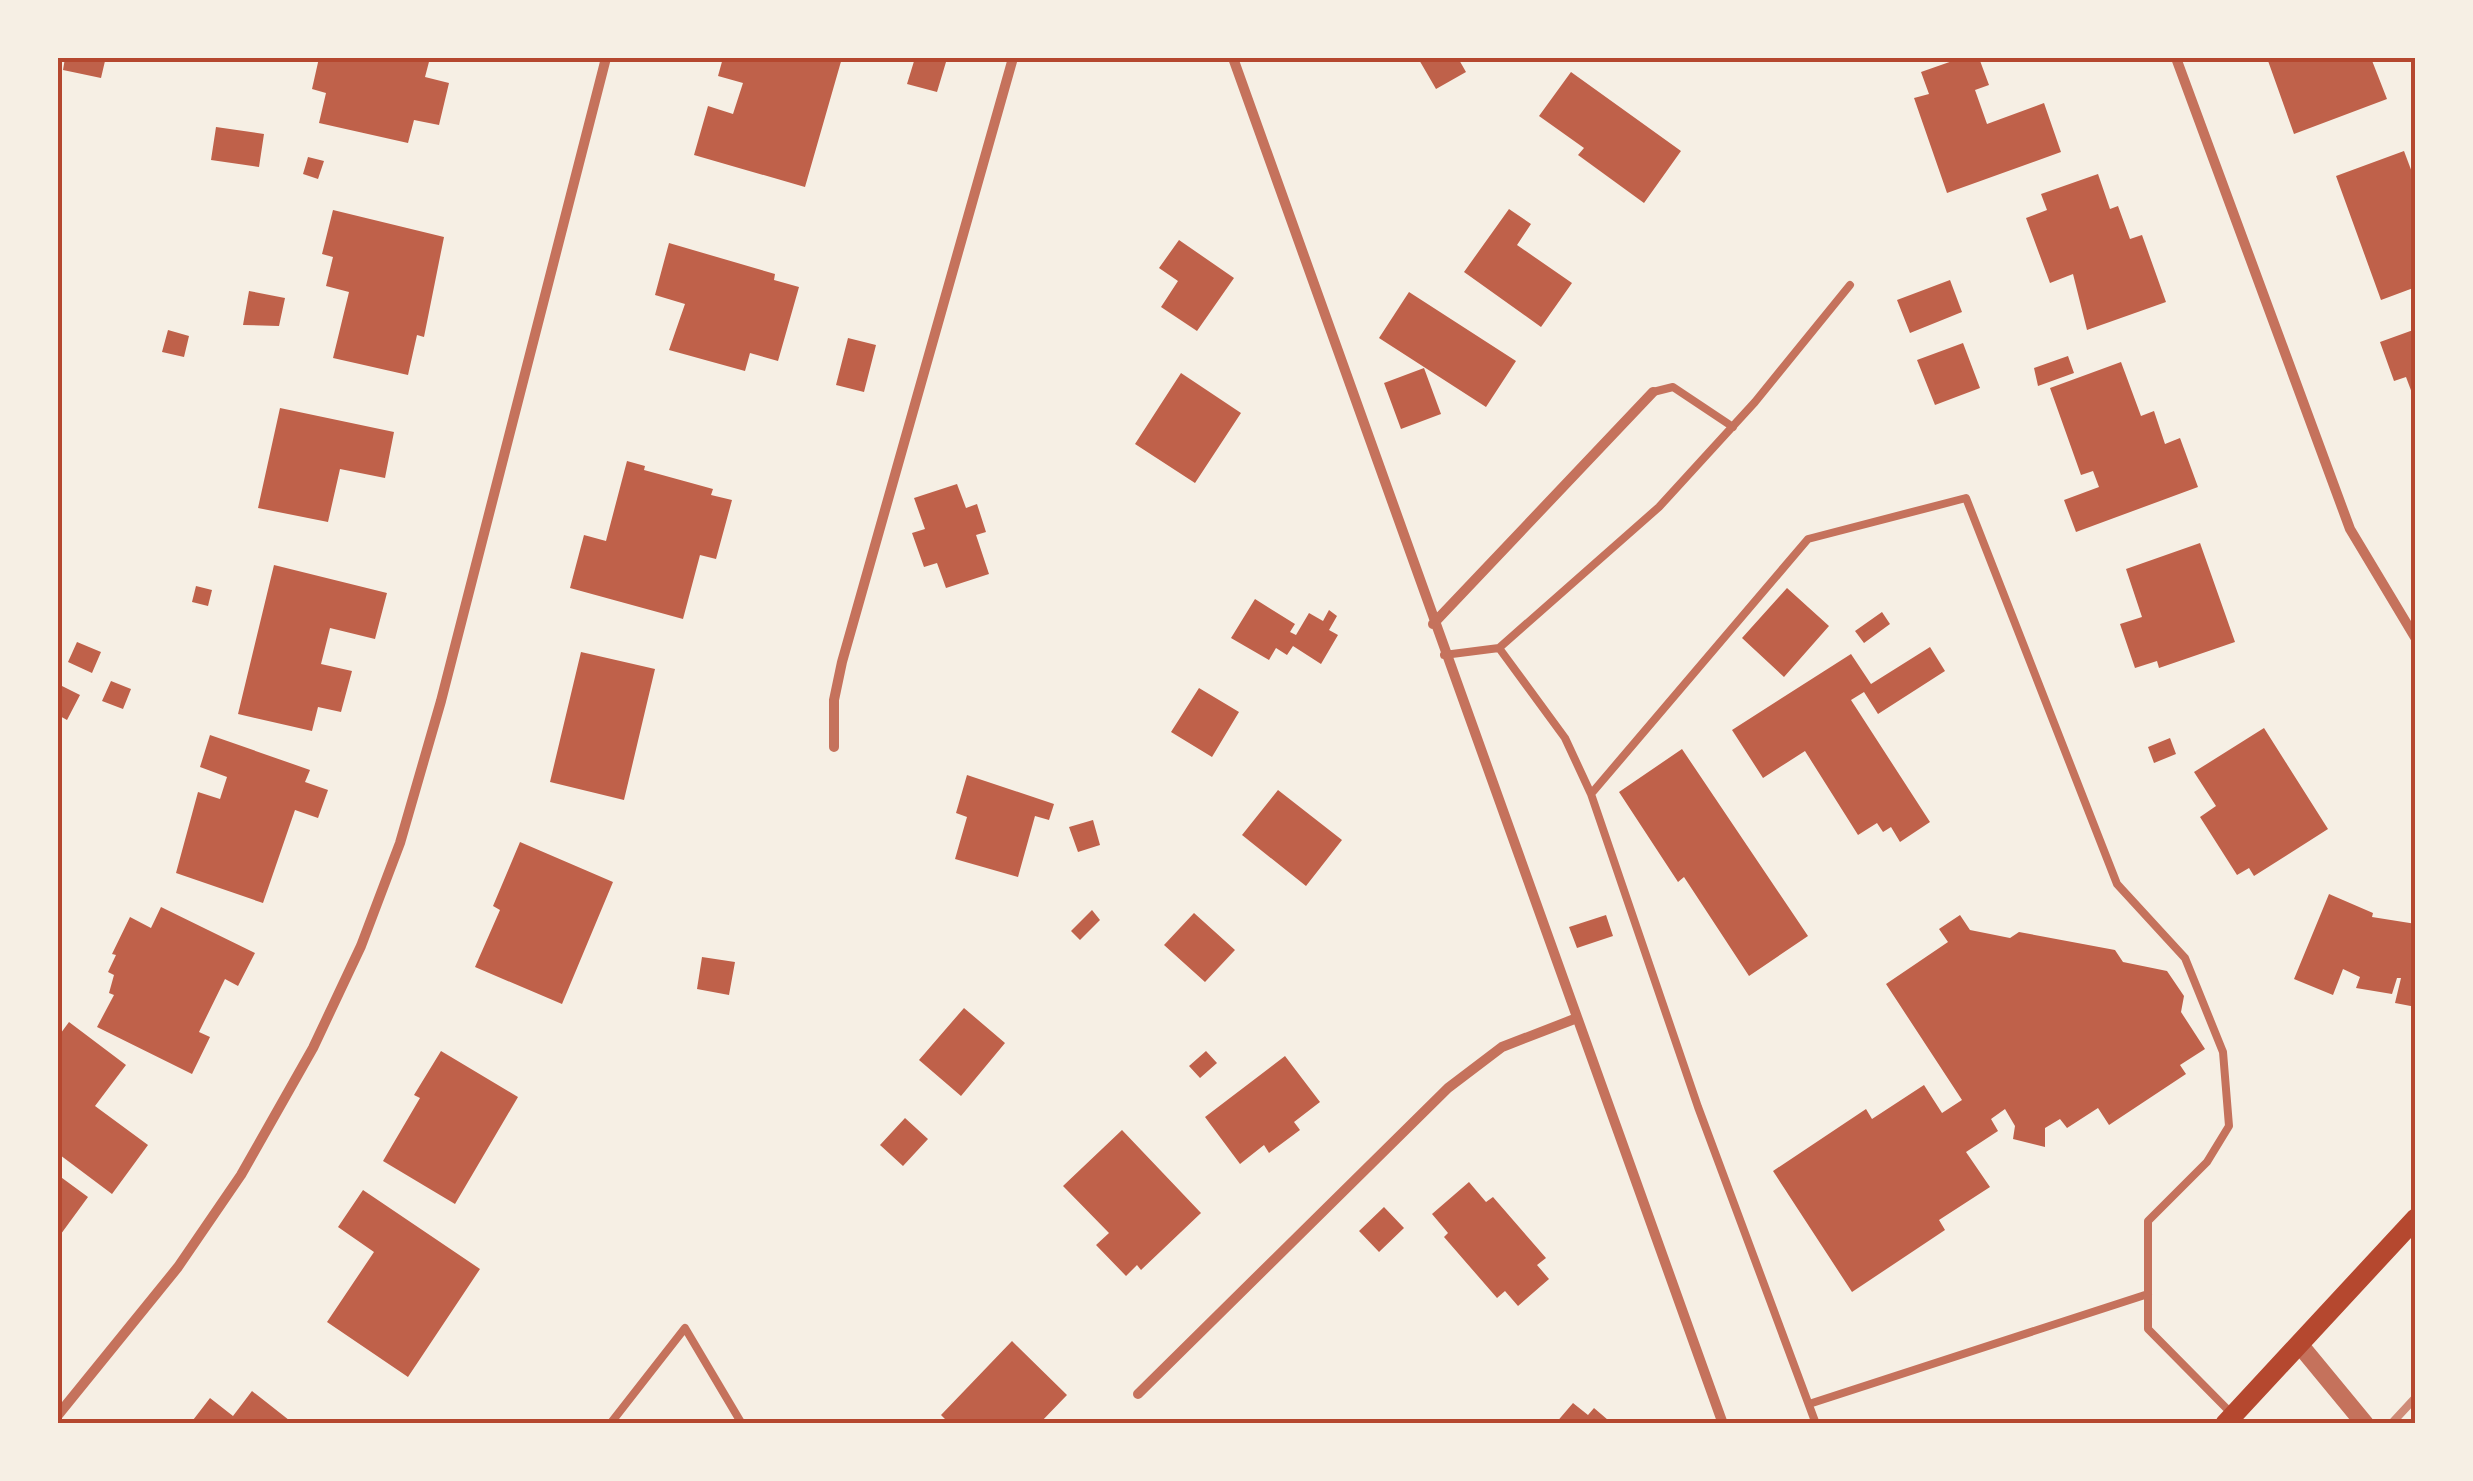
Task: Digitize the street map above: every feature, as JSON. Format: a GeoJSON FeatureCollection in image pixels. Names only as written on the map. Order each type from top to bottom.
{"type":"FeatureCollection","features":[{"type":"Feature","properties":{"kind":"main road"},"geometry":{"type":"LineString","coordinates":[[2229,1419],[2416,1218]]}},
{"type":"Feature","properties":{"kind":"street"},"geometry":{"type":"LineString","coordinates":[[58,1416],[178,1267],[241,1176],[313,1048],[361,946],[400,843],[440,701],[606,58]]}},
{"type":"Feature","properties":{"kind":"street"},"geometry":{"type":"LineString","coordinates":[[834,747],[834,700],[842,662],[1013,58]]}},
{"type":"Feature","properties":{"kind":"street"},"geometry":{"type":"LineString","coordinates":[[1233,58],[1723,1424]]}},
{"type":"Feature","properties":{"kind":"street"},"geometry":{"type":"LineString","coordinates":[[2176,58],[2350,530],[2416,639]]}},
{"type":"Feature","properties":{"kind":"street"},"geometry":{"type":"LineString","coordinates":[[1433,624],[1653,392]]}},
{"type":"Feature","properties":{"kind":"street"},"geometry":{"type":"LineString","coordinates":[[1138,1394],[1448,1088],[1502,1047],[1577,1018]]}},
{"type":"Feature","properties":{"kind":"street"},"geometry":{"type":"LineString","coordinates":[[2299,1344],[2365,1424]]}},
{"type":"Feature","properties":{"kind":"lane"},"geometry":{"type":"LineString","coordinates":[[1444,654],[1499,648],[1659,507],[1733,427],[1850,285]]}},
{"type":"Feature","properties":{"kind":"lane"},"geometry":{"type":"LineString","coordinates":[[1653,392],[1673,387],[1733,427]]}},
{"type":"Feature","properties":{"kind":"lane"},"geometry":{"type":"LineString","coordinates":[[1590,794],[1808,539],[1966,498],[2117,884],[2185,958],[2223,1052],[2229,1126],[2207,1162],[2148,1221],[2148,1330],[2229,1419]]}},
{"type":"Feature","properties":{"kind":"lane"},"geometry":{"type":"LineString","coordinates":[[1499,648],[1565,738],[1590,794],[1698,1106],[1816,1424]]}},
{"type":"Feature","properties":{"kind":"lane"},"geometry":{"type":"LineString","coordinates":[[1809,1404],[2148,1294]]}},
{"type":"Feature","properties":{"kind":"lane"},"geometry":{"type":"LineString","coordinates":[[615,1421],[685,1328],[742,1424]]}},
{"type":"Feature","properties":{"kind":"building"},"geometry":{"type":"Polygon","coordinates":[[[65,58],[105,61],[101,78],[63,70],[65,58]]]}},
{"type":"Feature","properties":{"kind":"building"},"geometry":{"type":"Polygon","coordinates":[[[319,58],[430,58],[425,77],[449,83],[439,125],[414,120],[408,143],[319,123],[326,93],[312,89],[319,58]]]}},
{"type":"Feature","properties":{"kind":"building"},"geometry":{"type":"Polygon","coordinates":[[[723,58],[842,58],[805,187],[694,155],[708,106],[733,114],[743,83],[718,76],[723,58]]]}},
{"type":"Feature","properties":{"kind":"building"},"geometry":{"type":"Polygon","coordinates":[[[915,58],[946,62],[937,92],[907,84],[915,58]]]}},
{"type":"Feature","properties":{"kind":"building"},"geometry":{"type":"Polygon","coordinates":[[[1418,58],[1458,58],[1466,72],[1436,89],[1418,58]]]}},
{"type":"Feature","properties":{"kind":"building"},"geometry":{"type":"Polygon","coordinates":[[[1961,58],[1979,58],[1989,85],[1975,90],[1987,124],[2044,103],[2061,152],[1947,193],[1914,98],[1929,94],[1921,72],[1961,58]]]}},
{"type":"Feature","properties":{"kind":"building"},"geometry":{"type":"Polygon","coordinates":[[[2267,58],[2371,58],[2387,99],[2294,134],[2267,58]]]}},
{"type":"Feature","properties":{"kind":"building"},"geometry":{"type":"Polygon","coordinates":[[[1571,72],[1681,151],[1644,203],[1578,155],[1584,148],[1539,116],[1571,72]]]}},
{"type":"Feature","properties":{"kind":"building"},"geometry":{"type":"Polygon","coordinates":[[[216,127],[264,134],[259,167],[211,160],[216,127]]]}},
{"type":"Feature","properties":{"kind":"building"},"geometry":{"type":"Polygon","coordinates":[[[2404,151],[2416,183],[2416,287],[2381,300],[2336,176],[2404,151]]]}},
{"type":"Feature","properties":{"kind":"building"},"geometry":{"type":"Polygon","coordinates":[[[308,157],[324,161],[318,179],[303,174],[308,157]]]}},
{"type":"Feature","properties":{"kind":"building"},"geometry":{"type":"Polygon","coordinates":[[[2098,174],[2110,209],[2118,206],[2130,239],[2142,235],[2166,302],[2087,330],[2073,274],[2050,283],[2026,218],[2047,210],[2041,194],[2098,174]]]}},
{"type":"Feature","properties":{"kind":"building"},"geometry":{"type":"Polygon","coordinates":[[[1509,209],[1531,224],[1517,245],[1572,283],[1541,327],[1464,272],[1509,209]]]}},
{"type":"Feature","properties":{"kind":"building"},"geometry":{"type":"Polygon","coordinates":[[[333,210],[444,237],[424,337],[417,335],[408,375],[333,358],[349,292],[326,286],[333,257],[322,254],[333,210]]]}},
{"type":"Feature","properties":{"kind":"building"},"geometry":{"type":"Polygon","coordinates":[[[1179,240],[1234,278],[1197,331],[1161,307],[1178,281],[1159,268],[1179,240]]]}},
{"type":"Feature","properties":{"kind":"building"},"geometry":{"type":"Polygon","coordinates":[[[669,243],[775,274],[774,280],[799,287],[778,361],[750,353],[745,371],[669,350],[685,304],[655,295],[669,243]]]}},
{"type":"Feature","properties":{"kind":"building"},"geometry":{"type":"Polygon","coordinates":[[[1950,280],[1962,312],[1910,333],[1897,300],[1950,280]]]}},
{"type":"Feature","properties":{"kind":"building"},"geometry":{"type":"Polygon","coordinates":[[[249,291],[285,298],[279,326],[243,325],[249,291]]]}},
{"type":"Feature","properties":{"kind":"building"},"geometry":{"type":"Polygon","coordinates":[[[1409,292],[1516,361],[1486,407],[1379,338],[1409,292]]]}},
{"type":"Feature","properties":{"kind":"building"},"geometry":{"type":"Polygon","coordinates":[[[2416,329],[2415,401],[2406,377],[2394,381],[2380,342],[2416,329]]]}},
{"type":"Feature","properties":{"kind":"building"},"geometry":{"type":"Polygon","coordinates":[[[168,330],[189,336],[184,357],[162,352],[168,330]]]}},
{"type":"Feature","properties":{"kind":"building"},"geometry":{"type":"Polygon","coordinates":[[[848,338],[876,345],[864,392],[836,385],[848,338]]]}},
{"type":"Feature","properties":{"kind":"building"},"geometry":{"type":"Polygon","coordinates":[[[1963,343],[1980,388],[1935,405],[1917,360],[1963,343]]]}},
{"type":"Feature","properties":{"kind":"building"},"geometry":{"type":"Polygon","coordinates":[[[2068,356],[2074,373],[2038,386],[2034,368],[2068,356]]]}},
{"type":"Feature","properties":{"kind":"building"},"geometry":{"type":"Polygon","coordinates":[[[2121,362],[2141,416],[2154,411],[2165,444],[2180,438],[2198,487],[2076,532],[2064,500],[2099,487],[2093,471],[2081,475],[2050,388],[2121,362]]]}},
{"type":"Feature","properties":{"kind":"building"},"geometry":{"type":"Polygon","coordinates":[[[1424,368],[1441,414],[1401,429],[1384,383],[1424,368]]]}},
{"type":"Feature","properties":{"kind":"building"},"geometry":{"type":"Polygon","coordinates":[[[1181,373],[1241,413],[1195,483],[1135,444],[1181,373]]]}},
{"type":"Feature","properties":{"kind":"building"},"geometry":{"type":"Polygon","coordinates":[[[280,408],[394,432],[385,478],[340,469],[328,522],[258,508],[280,408]]]}},
{"type":"Feature","properties":{"kind":"building"},"geometry":{"type":"Polygon","coordinates":[[[627,461],[645,466],[644,470],[713,489],[711,495],[732,500],[716,559],[700,555],[683,619],[570,588],[584,535],[606,541],[627,461]]]}},
{"type":"Feature","properties":{"kind":"building"},"geometry":{"type":"Polygon","coordinates":[[[957,484],[966,508],[977,504],[986,532],[976,535],[989,574],[946,588],[937,563],[924,567],[912,533],[925,529],[914,498],[957,484]]]}},
{"type":"Feature","properties":{"kind":"building"},"geometry":{"type":"Polygon","coordinates":[[[2200,543],[2235,642],[2159,668],[2157,661],[2135,668],[2120,624],[2142,617],[2126,569],[2200,543]]]}},
{"type":"Feature","properties":{"kind":"building"},"geometry":{"type":"Polygon","coordinates":[[[274,565],[387,593],[375,639],[330,628],[321,664],[352,671],[341,712],[318,707],[312,731],[238,714],[274,565]]]}},
{"type":"Feature","properties":{"kind":"building"},"geometry":{"type":"Polygon","coordinates":[[[196,586],[212,590],[208,606],[192,602],[196,586]]]}},
{"type":"Feature","properties":{"kind":"building"},"geometry":{"type":"Polygon","coordinates":[[[1787,588],[1829,626],[1784,677],[1742,638],[1787,588]]]}},
{"type":"Feature","properties":{"kind":"building"},"geometry":{"type":"Polygon","coordinates":[[[1255,599],[1295,624],[1290,632],[1296,635],[1309,613],[1323,621],[1329,610],[1337,616],[1329,630],[1338,635],[1321,664],[1293,646],[1287,655],[1276,648],[1269,660],[1231,638],[1255,599]]]}},
{"type":"Feature","properties":{"kind":"building"},"geometry":{"type":"Polygon","coordinates":[[[1882,612],[1890,624],[1864,643],[1855,631],[1882,612]]]}},
{"type":"Feature","properties":{"kind":"building"},"geometry":{"type":"Polygon","coordinates":[[[77,642],[101,652],[92,673],[68,662],[77,642]]]}},
{"type":"Feature","properties":{"kind":"building"},"geometry":{"type":"Polygon","coordinates":[[[1930,647],[1945,671],[1878,714],[1864,692],[1851,700],[1930,822],[1900,842],[1891,827],[1883,832],[1877,823],[1858,835],[1805,751],[1763,778],[1732,730],[1851,654],[1871,684],[1930,647]]]}},
{"type":"Feature","properties":{"kind":"building"},"geometry":{"type":"Polygon","coordinates":[[[581,652],[655,669],[624,800],[550,782],[581,652]]]}},
{"type":"Feature","properties":{"kind":"building"},"geometry":{"type":"Polygon","coordinates":[[[111,681],[131,689],[123,709],[102,701],[111,681]]]}},
{"type":"Feature","properties":{"kind":"building"},"geometry":{"type":"Polygon","coordinates":[[[58,684],[80,695],[67,720],[58,715],[58,684]]]}},
{"type":"Feature","properties":{"kind":"building"},"geometry":{"type":"Polygon","coordinates":[[[1199,688],[1239,712],[1212,757],[1171,732],[1199,688]]]}},
{"type":"Feature","properties":{"kind":"building"},"geometry":{"type":"Polygon","coordinates":[[[2264,728],[2328,829],[2254,876],[2249,868],[2237,875],[2200,817],[2216,806],[2194,772],[2264,728]]]}},
{"type":"Feature","properties":{"kind":"building"},"geometry":{"type":"Polygon","coordinates":[[[210,735],[310,770],[305,782],[328,790],[318,818],[295,810],[263,903],[176,873],[198,792],[220,799],[227,777],[200,767],[210,735]]]}},
{"type":"Feature","properties":{"kind":"building"},"geometry":{"type":"Polygon","coordinates":[[[2170,738],[2176,754],[2154,763],[2148,747],[2170,738]]]}},
{"type":"Feature","properties":{"kind":"building"},"geometry":{"type":"Polygon","coordinates":[[[1682,749],[1808,936],[1749,976],[1684,877],[1678,882],[1619,792],[1682,749]]]}},
{"type":"Feature","properties":{"kind":"building"},"geometry":{"type":"Polygon","coordinates":[[[967,775],[1054,804],[1049,820],[1035,816],[1018,877],[955,859],[967,817],[956,813],[967,775]]]}},
{"type":"Feature","properties":{"kind":"building"},"geometry":{"type":"Polygon","coordinates":[[[1278,790],[1342,840],[1306,886],[1242,835],[1278,790]]]}},
{"type":"Feature","properties":{"kind":"building"},"geometry":{"type":"Polygon","coordinates":[[[1093,820],[1100,845],[1078,852],[1069,827],[1093,820]]]}},
{"type":"Feature","properties":{"kind":"building"},"geometry":{"type":"Polygon","coordinates":[[[520,842],[613,882],[562,1004],[475,967],[500,910],[493,906],[520,842]]]}},
{"type":"Feature","properties":{"kind":"building"},"geometry":{"type":"Polygon","coordinates":[[[2329,894],[2373,913],[2372,917],[2416,924],[2416,1007],[2395,1003],[2401,978],[2397,978],[2392,994],[2356,988],[2360,977],[2343,969],[2333,995],[2294,979],[2329,894]]]}},
{"type":"Feature","properties":{"kind":"building"},"geometry":{"type":"Polygon","coordinates":[[[161,907],[255,953],[238,986],[225,979],[199,1032],[210,1037],[192,1074],[97,1027],[114,995],[109,993],[114,975],[108,972],[130,917],[151,928],[161,907]]]}},
{"type":"Feature","properties":{"kind":"building"},"geometry":{"type":"Polygon","coordinates":[[[1092,910],[1100,920],[1080,940],[1071,931],[1092,910]]]}},
{"type":"Feature","properties":{"kind":"building"},"geometry":{"type":"Polygon","coordinates":[[[1194,913],[1235,950],[1205,982],[1164,945],[1194,913]]]}},
{"type":"Feature","properties":{"kind":"building"},"geometry":{"type":"Polygon","coordinates":[[[1606,915],[1613,936],[1577,948],[1569,927],[1606,915]]]}},
{"type":"Feature","properties":{"kind":"building"},"geometry":{"type":"Polygon","coordinates":[[[1960,915],[1970,930],[2010,938],[2019,932],[2115,950],[2123,962],[2167,971],[2184,996],[2181,1012],[2205,1049],[2180,1065],[2186,1074],[2109,1125],[2098,1108],[2067,1128],[2060,1119],[2045,1128],[2045,1147],[2013,1139],[2015,1126],[2005,1109],[1991,1119],[1998,1131],[1966,1152],[1990,1187],[1939,1220],[1945,1230],[1852,1292],[1773,1171],[1866,1109],[1872,1119],[1924,1085],[1942,1113],[1962,1100],[1886,984],[1948,942],[1939,929],[1960,915]]]}},
{"type":"Feature","properties":{"kind":"building"},"geometry":{"type":"Polygon","coordinates":[[[702,957],[735,962],[729,995],[697,989],[702,957]]]}},
{"type":"Feature","properties":{"kind":"building"},"geometry":{"type":"Polygon","coordinates":[[[964,1008],[1005,1043],[961,1096],[919,1060],[964,1008]]]}},
{"type":"Feature","properties":{"kind":"building"},"geometry":{"type":"Polygon","coordinates":[[[69,1022],[126,1065],[95,1106],[148,1145],[112,1194],[60,1155],[58,1158],[58,1037],[69,1022]]]}},
{"type":"Feature","properties":{"kind":"building"},"geometry":{"type":"Polygon","coordinates":[[[441,1051],[518,1097],[455,1204],[383,1161],[420,1098],[414,1095],[441,1051]]]}},
{"type":"Feature","properties":{"kind":"building"},"geometry":{"type":"Polygon","coordinates":[[[1206,1051],[1217,1063],[1200,1078],[1189,1066],[1206,1051]]]}},
{"type":"Feature","properties":{"kind":"building"},"geometry":{"type":"Polygon","coordinates":[[[1285,1056],[1320,1102],[1294,1122],[1300,1130],[1269,1153],[1264,1145],[1240,1164],[1205,1117],[1285,1056]]]}},
{"type":"Feature","properties":{"kind":"building"},"geometry":{"type":"Polygon","coordinates":[[[905,1118],[928,1139],[903,1166],[880,1145],[905,1118]]]}},
{"type":"Feature","properties":{"kind":"building"},"geometry":{"type":"Polygon","coordinates":[[[1122,1130],[1201,1213],[1141,1270],[1137,1265],[1126,1276],[1096,1245],[1109,1233],[1063,1186],[1122,1130]]]}},
{"type":"Feature","properties":{"kind":"building"},"geometry":{"type":"Polygon","coordinates":[[[58,1175],[88,1197],[58,1238],[58,1175]]]}},
{"type":"Feature","properties":{"kind":"building"},"geometry":{"type":"Polygon","coordinates":[[[1469,1182],[1486,1202],[1493,1197],[1546,1258],[1537,1265],[1549,1279],[1518,1306],[1505,1291],[1497,1298],[1444,1237],[1448,1233],[1432,1214],[1469,1182]]]}},
{"type":"Feature","properties":{"kind":"building"},"geometry":{"type":"Polygon","coordinates":[[[363,1190],[480,1269],[408,1377],[327,1322],[374,1252],[338,1227],[363,1190]]]}},
{"type":"Feature","properties":{"kind":"building"},"geometry":{"type":"Polygon","coordinates":[[[1384,1207],[1404,1228],[1379,1252],[1359,1231],[1384,1207]]]}},
{"type":"Feature","properties":{"kind":"building"},"geometry":{"type":"Polygon","coordinates":[[[1012,1341],[1067,1395],[1039,1424],[950,1424],[941,1415],[1012,1341]]]}},
{"type":"Feature","properties":{"kind":"building"},"geometry":{"type":"Polygon","coordinates":[[[252,1391],[294,1424],[190,1424],[210,1398],[233,1416],[252,1391]]]}},
{"type":"Feature","properties":{"kind":"building"},"geometry":{"type":"Polygon","coordinates":[[[1573,1403],[1588,1415],[1594,1408],[1608,1420],[1555,1424],[1573,1403]]]}},
{"type":"Feature","properties":{"kind":"railway"},"geometry":{"type":"LineString","coordinates":[[2391,1424],[2416,1397]]}}]}
